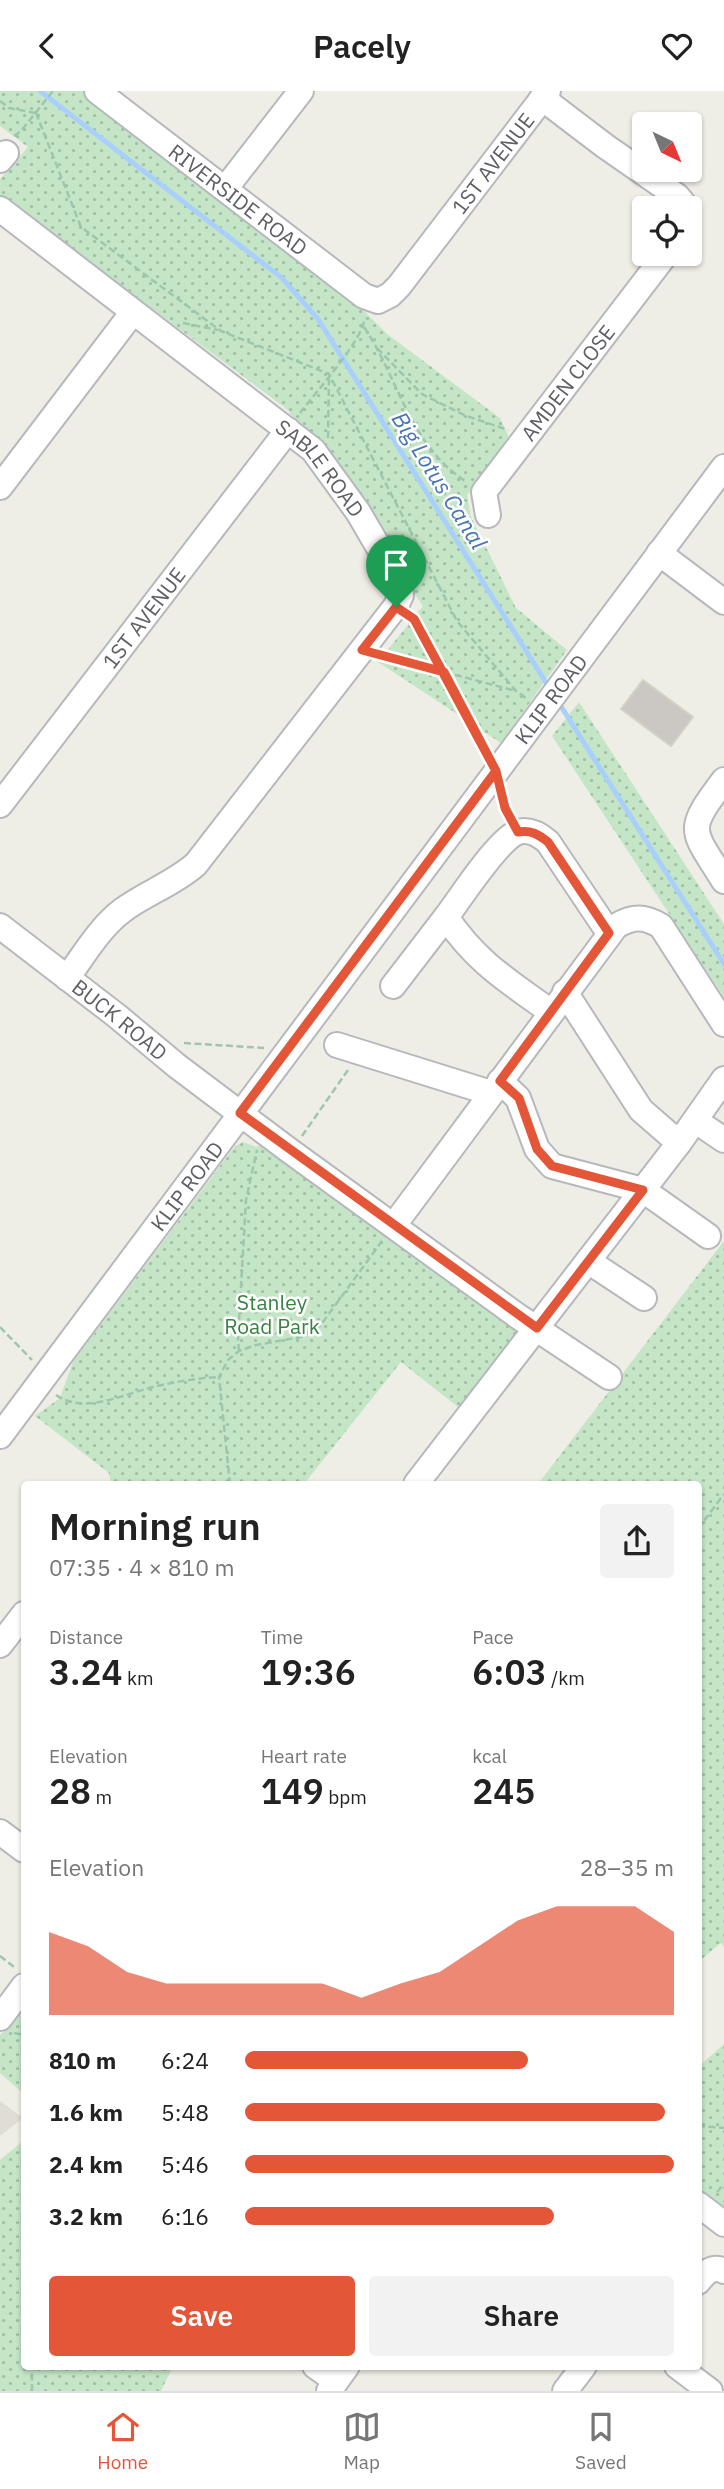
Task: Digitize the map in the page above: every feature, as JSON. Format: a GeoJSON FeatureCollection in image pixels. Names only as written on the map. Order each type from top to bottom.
{"type":"FeatureCollection","features":[{"type":"Feature","properties":{"kind":"street","name":"RIVERSIDE ROAD"},"geometry":{"type":"LineString","coordinates":[[97,91],[373,301],[375,306]]}},
{"type":"Feature","properties":{"kind":"street"},"geometry":{"type":"LineString","coordinates":[[225,189],[302,91]]}},
{"type":"Feature","properties":{"kind":"street"},"geometry":{"type":"LineString","coordinates":[[545,95],[605,146],[677,196]]}},
{"type":"Feature","properties":{"kind":"street","name":"1ST AVENUE"},"geometry":{"type":"LineString","coordinates":[[375,306],[399,286],[545,95]]}},
{"type":"Feature","properties":{"kind":"street","name":"SABLE ROAD"},"geometry":{"type":"LineString","coordinates":[[0,209],[133,312],[293,422],[328,467],[394,571],[400,584],[401,595],[396,607]]}},
{"type":"Feature","properties":{"kind":"street","name":"AMDEN CLOSE"},"geometry":{"type":"LineString","coordinates":[[486,503],[526,437],[657,266]]}},
{"type":"Feature","properties":{"kind":"street"},"geometry":{"type":"LineString","coordinates":[[0,487],[133,312]]}},
{"type":"Feature","properties":{"kind":"street","name":"1ST AVENUE"},"geometry":{"type":"LineString","coordinates":[[0,805],[293,422]]}},
{"type":"Feature","properties":{"kind":"street","name":"KLIP ROAD"},"geometry":{"type":"LineString","coordinates":[[0,1436],[724,467]]}},
{"type":"Feature","properties":{"kind":"street"},"geometry":{"type":"LineString","coordinates":[[659,553],[724,602]]}},
{"type":"Feature","properties":{"kind":"street"},"geometry":{"type":"LineString","coordinates":[[67,978],[120,912],[197,864],[396,607]]}},
{"type":"Feature","properties":{"kind":"street"},"geometry":{"type":"LineString","coordinates":[[724,780],[695,824],[698,839],[724,881]]}},
{"type":"Feature","properties":{"kind":"street"},"geometry":{"type":"LineString","coordinates":[[393,986],[504,840],[518,832],[538,834],[548,842],[609,933]]}},
{"type":"Feature","properties":{"kind":"street"},"geometry":{"type":"LineString","coordinates":[[446,917],[466,947],[481,961],[551,1012]]}},
{"type":"Feature","properties":{"kind":"street"},"geometry":{"type":"LineString","coordinates":[[390,1230],[616,926],[631,918],[649,918],[661,926],[724,1024]]}},
{"type":"Feature","properties":{"kind":"street","name":"BUCK ROAD"},"geometry":{"type":"LineString","coordinates":[[0,926],[390,1230],[609,1377]]}},
{"type":"Feature","properties":{"kind":"street"},"geometry":{"type":"LineString","coordinates":[[565,992],[641,1110],[679,1143]]}},
{"type":"Feature","properties":{"kind":"street"},"geometry":{"type":"LineString","coordinates":[[348,1048],[495,1087],[519,1098],[537,1149],[552,1166],[643,1190],[708,1236]]}},
{"type":"Feature","properties":{"kind":"street"},"geometry":{"type":"LineString","coordinates":[[418,1481],[696,1121],[724,1079]]}},
{"type":"Feature","properties":{"kind":"street"},"geometry":{"type":"LineString","coordinates":[[696,1121],[724,1140]]}},
{"type":"Feature","properties":{"kind":"street"},"geometry":{"type":"LineString","coordinates":[[588,1261],[644,1298]]}},
{"type":"Feature","properties":{"kind":"street"},"geometry":{"type":"LineString","coordinates":[[0,1645],[21,1618]]}},
{"type":"Feature","properties":{"kind":"street"},"geometry":{"type":"LineString","coordinates":[[0,1832],[21,1848]]}},
{"type":"Feature","properties":{"kind":"street"},"geometry":{"type":"LineString","coordinates":[[0,2018],[20,1978]]}},
{"type":"Feature","properties":{"kind":"street"},"geometry":{"type":"LineString","coordinates":[[702,2210],[724,2224]]}},
{"type":"Feature","properties":{"kind":"street"},"geometry":{"type":"LineString","coordinates":[[702,2278],[710,2269],[718,2267],[724,2271]]}},
{"type":"Feature","properties":{"kind":"street"},"geometry":{"type":"LineString","coordinates":[[322,2370],[337,2379]]}},
{"type":"Feature","properties":{"kind":"street"},"geometry":{"type":"LineString","coordinates":[[565,2391],[581,2370]]}},
{"type":"Feature","properties":{"kind":"street"},"geometry":{"type":"LineString","coordinates":[[682,2370],[710,2391]]}},
{"type":"Feature","properties":{"kind":"path"},"geometry":{"type":"LineString","coordinates":[[6,150],[53,91]]}},
{"type":"Feature","properties":{"kind":"path"},"geometry":{"type":"LineString","coordinates":[[0,101],[9,108],[36,113]]}},
{"type":"Feature","properties":{"kind":"path"},"geometry":{"type":"LineString","coordinates":[[293,422],[354,342],[375,306]]}},
{"type":"Feature","properties":{"kind":"path"},"geometry":{"type":"LineString","coordinates":[[364,327],[403,406],[426,443],[455,475],[486,503]]}},
{"type":"Feature","properties":{"kind":"path"},"geometry":{"type":"LineString","coordinates":[[375,346],[422,394],[464,415],[526,437]]}},
{"type":"Feature","properties":{"kind":"path"},"geometry":{"type":"LineString","coordinates":[[328,467],[329,375]]}},
{"type":"Feature","properties":{"kind":"path"},"geometry":{"type":"LineString","coordinates":[[396,607],[414,619],[444,672],[496,771],[505,808],[518,832]]}},
{"type":"Feature","properties":{"kind":"path"},"geometry":{"type":"LineString","coordinates":[[362,650],[516,691]]}},
{"type":"Feature","properties":{"kind":"path"},"geometry":{"type":"LineString","coordinates":[[158,1049],[172,1042],[261,1048],[290,1046]]}},
{"type":"Feature","properties":{"kind":"path"},"geometry":{"type":"LineString","coordinates":[[290,1151],[332,1095],[348,1048]]}},
{"type":"Feature","properties":{"kind":"path"},"geometry":{"type":"LineString","coordinates":[[239,1351],[246,1200],[259,1142]]}},
{"type":"Feature","properties":{"kind":"path"},"geometry":{"type":"LineString","coordinates":[[230,1481],[219,1377],[228,1360],[239,1351],[273,1340],[301,1337],[320,1326],[390,1230]]}},
{"type":"Feature","properties":{"kind":"path"},"geometry":{"type":"LineString","coordinates":[[0,1328],[46,1374]]}},
{"type":"Feature","properties":{"kind":"path"},"geometry":{"type":"LineString","coordinates":[[58,1396],[76,1402],[91,1403],[197,1378],[219,1377]]}},
{"type":"Feature","properties":{"kind":"path"},"geometry":{"type":"LineString","coordinates":[[702,1524],[724,1494]]}},
{"type":"Feature","properties":{"kind":"path"},"geometry":{"type":"LineString","coordinates":[[0,1956],[20,1978]]}},
{"type":"Feature","properties":{"kind":"path"},"geometry":{"type":"LineString","coordinates":[[702,2126],[724,2128]]}},
{"type":"Feature","properties":{"kind":"path"},"geometry":{"type":"LineString","coordinates":[[32,2370],[32,2391]]}},
{"type":"Feature","properties":{"kind":"shaded area"},"geometry":{"type":"Polygon","coordinates":[[[0,2101],[21,2117],[21,2120],[0,2136],[0,2101]]]}},
{"type":"Feature","properties":{"kind":"green space"},"geometry":{"type":"Polygon","coordinates":[[[0,91],[102,91],[360,307],[387,334],[500,418],[511,442],[467,495],[471,517],[516,608],[567,650],[501,743],[378,662],[423,606],[288,410],[0,195],[0,179],[28,147],[0,126],[0,91]]]}},
{"type":"Feature","properties":{"kind":"green space"},"geometry":{"type":"Polygon","coordinates":[[[579,702],[724,924],[724,997],[552,736],[579,702]]]}},
{"type":"Feature","properties":{"kind":"green space","name":"Stanley Road Park"},"geometry":{"type":"Polygon","coordinates":[[[243,1142],[257,1147],[262,1142],[519,1331],[463,1411],[401,1362],[306,1481],[110,1481],[109,1473],[35,1416],[60,1398],[73,1362],[235,1146],[243,1142]]]}},
{"type":"Feature","properties":{"kind":"green space"},"geometry":{"type":"Polygon","coordinates":[[[724,1241],[724,1947],[721,1943],[702,1959],[702,1481],[540,1481],[724,1241]]]}},
{"type":"Feature","properties":{"kind":"green space"},"geometry":{"type":"Polygon","coordinates":[[[21,2014],[21,2091],[0,2073],[0,2035],[21,2014]]]}},
{"type":"Feature","properties":{"kind":"green space"},"geometry":{"type":"Polygon","coordinates":[[[724,2044],[724,2209],[702,2193],[702,2063],[724,2044]]]}},
{"type":"Feature","properties":{"kind":"green space"},"geometry":{"type":"Polygon","coordinates":[[[21,2142],[21,2370],[171,2370],[161,2391],[0,2391],[0,2160],[21,2142]]]}},
{"type":"Feature","properties":{"kind":"building"},"geometry":{"type":"Polygon","coordinates":[[[643,680],[693,717],[671,746],[621,709],[643,680]]]}},
{"type":"Feature","properties":{"kind":"waterway","name":"Big Lotus Canal"},"geometry":{"type":"LineString","coordinates":[[40,91],[282,278],[318,319],[550,689]]}},
{"type":"Feature","properties":{"kind":"waterway","name":"Big Lotus Canal"},"geometry":{"type":"LineString","coordinates":[[557,700],[724,964]]}},
{"type":"Feature","properties":{"kind":"route"},"geometry":{"type":"LineString","coordinates":[[396,607],[362,650],[444,672],[470,722],[496,771],[505,808],[518,832],[538,834],[548,842],[609,933],[500,1081],[519,1098],[537,1149],[552,1166],[643,1190],[537,1328],[240,1113],[496,771],[444,672],[414,619],[396,607]]}}]}
